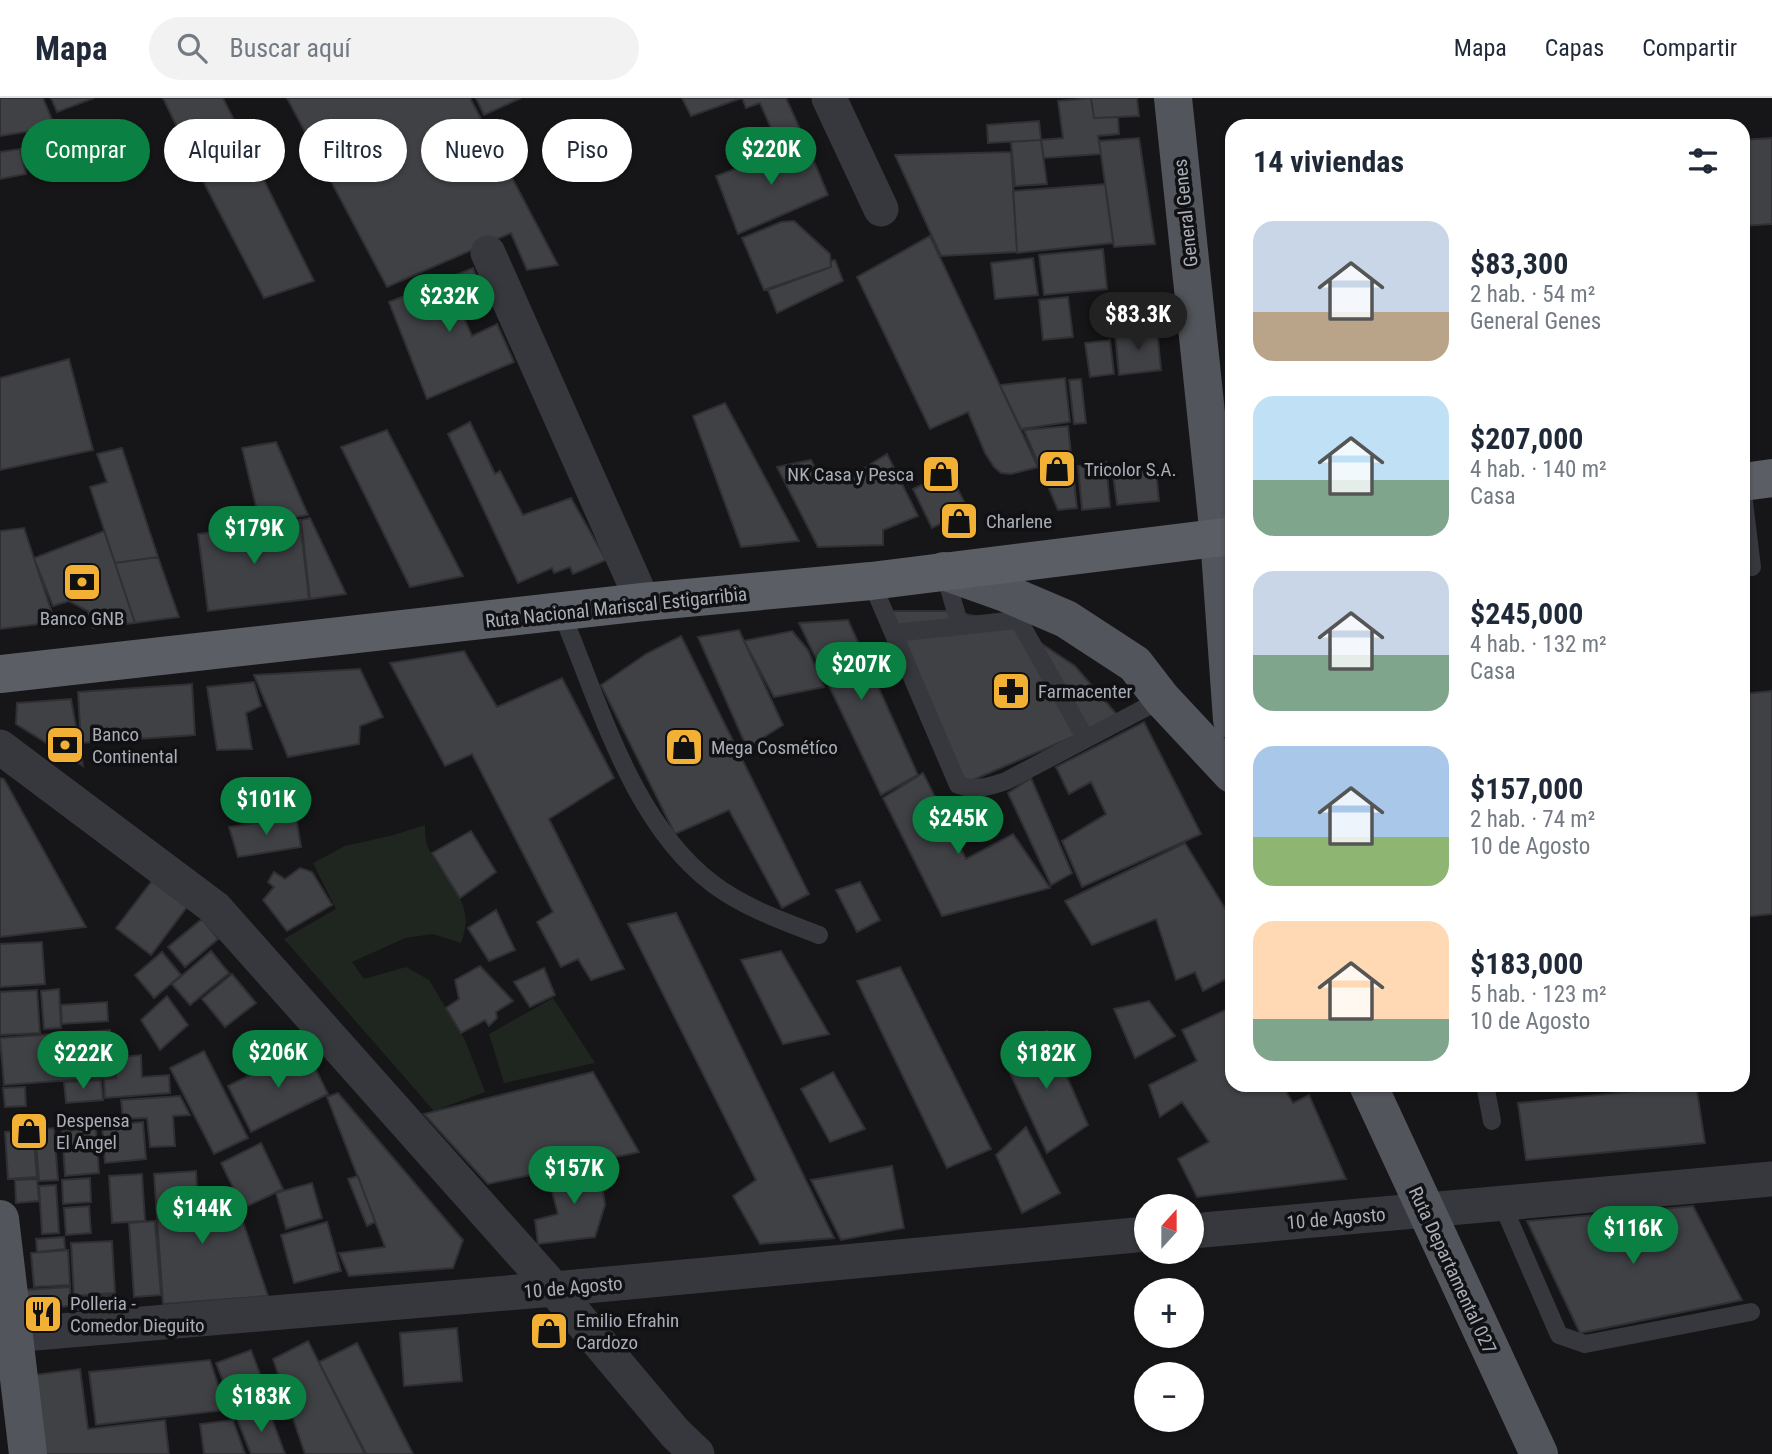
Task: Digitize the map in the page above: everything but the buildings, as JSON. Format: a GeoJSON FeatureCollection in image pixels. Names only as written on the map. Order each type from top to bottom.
{"type":"FeatureCollection","features":[{"type":"Feature","properties":{"kind":"highway"},"geometry":{"type":"LineString","coordinates":[[1750,481],[1772,478]]}},
{"type":"Feature","properties":{"kind":"highway","name":"Ruta Nacional Mariscal Estigarribia"},"geometry":{"type":"LineString","coordinates":[[0,674],[643,602],[871,581],[1225,537]]}},
{"type":"Feature","properties":{"kind":"main road","name":"General Genes"},"geometry":{"type":"LineString","coordinates":[[1172,98],[1225,529]]}},
{"type":"Feature","properties":{"kind":"main road"},"geometry":{"type":"LineString","coordinates":[[944,572],[1011,606],[1066,619],[1135,664],[1162,699],[1225,766]]}},
{"type":"Feature","properties":{"kind":"main road","name":"Ruta Departamental 027"},"geometry":{"type":"LineString","coordinates":[[1371,1092],[1539,1454]]}},
{"type":"Feature","properties":{"kind":"main road"},"geometry":{"type":"LineString","coordinates":[[0,1219],[8,1335],[27,1454]]}},
{"type":"Feature","properties":{"kind":"street"},"geometry":{"type":"LineString","coordinates":[[829,98],[881,209]]}},
{"type":"Feature","properties":{"kind":"street"},"geometry":{"type":"LineString","coordinates":[[488,254],[643,602]]}},
{"type":"Feature","properties":{"kind":"street"},"geometry":{"type":"LineString","coordinates":[[0,747],[215,908],[554,1289],[675,1433],[697,1454]]}},
{"type":"Feature","properties":{"kind":"street","name":"10 de Agosto"},"geometry":{"type":"LineString","coordinates":[[1204,1230],[1772,1179]]}},
{"type":"Feature","properties":{"kind":"street","name":"10 de Agosto"},"geometry":{"type":"LineString","coordinates":[[8,1335],[554,1289],[1134,1235]]}},
{"type":"Feature","properties":{"kind":"lane"},"geometry":{"type":"LineString","coordinates":[[1750,551],[1752,567]]}},
{"type":"Feature","properties":{"kind":"lane"},"geometry":{"type":"LineString","coordinates":[[944,572],[960,626]]}},
{"type":"Feature","properties":{"kind":"lane"},"geometry":{"type":"LineString","coordinates":[[871,581],[958,785],[971,789],[995,785],[1162,699]]}},
{"type":"Feature","properties":{"kind":"lane"},"geometry":{"type":"LineString","coordinates":[[894,633],[960,626],[1011,606],[1086,739]]}},
{"type":"Feature","properties":{"kind":"lane"},"geometry":{"type":"LineString","coordinates":[[561,612],[620,761],[676,851],[714,884],[758,911],[819,935]]}},
{"type":"Feature","properties":{"kind":"lane"},"geometry":{"type":"LineString","coordinates":[[1486,1092],[1492,1121]]}},
{"type":"Feature","properties":{"kind":"lane"},"geometry":{"type":"LineString","coordinates":[[1503,1204],[1559,1335],[1569,1340],[1585,1344],[1751,1312]]}},
{"type":"Feature","properties":{"kind":"shaded area"},"geometry":{"type":"Polygon","coordinates":[[[425,825],[428,847],[462,903],[465,928],[461,943],[433,934],[405,938],[352,962],[364,979],[406,967],[429,980],[465,1040],[485,1092],[434,1111],[284,939],[336,909],[313,863],[345,846],[425,825]]]}},
{"type":"Feature","properties":{"kind":"shaded area"},"geometry":{"type":"Polygon","coordinates":[[[553,998],[595,1063],[504,1083],[489,1034],[553,998]]]}},
{"type":"Feature","properties":{"kind":"place","name":"Tricolor S.A."},"geometry":{"type":"Point","coordinates":[1057,469]}},
{"type":"Feature","properties":{"kind":"place","name":"NK Casa y Pesca"},"geometry":{"type":"Point","coordinates":[941,474]}},
{"type":"Feature","properties":{"kind":"place","name":"Charlene"},"geometry":{"type":"Point","coordinates":[959,521]}},
{"type":"Feature","properties":{"kind":"place","name":"Banco GNB"},"geometry":{"type":"Point","coordinates":[82,582]}},
{"type":"Feature","properties":{"kind":"place","name":"Farmacenter"},"geometry":{"type":"Point","coordinates":[1011,691]}},
{"type":"Feature","properties":{"kind":"place","name":"Banco Continental"},"geometry":{"type":"Point","coordinates":[65,745]}},
{"type":"Feature","properties":{"kind":"place","name":"Mega Cosmétíco"},"geometry":{"type":"Point","coordinates":[684,747]}},
{"type":"Feature","properties":{"kind":"place","name":"Despensa El Angel"},"geometry":{"type":"Point","coordinates":[29,1131]}},
{"type":"Feature","properties":{"kind":"place","name":"Polleria - Comedor Dieguito"},"geometry":{"type":"Point","coordinates":[43,1314]}},
{"type":"Feature","properties":{"kind":"place","name":"Emilio Efrahin Cardozo"},"geometry":{"type":"Point","coordinates":[549,1331]}}]}
